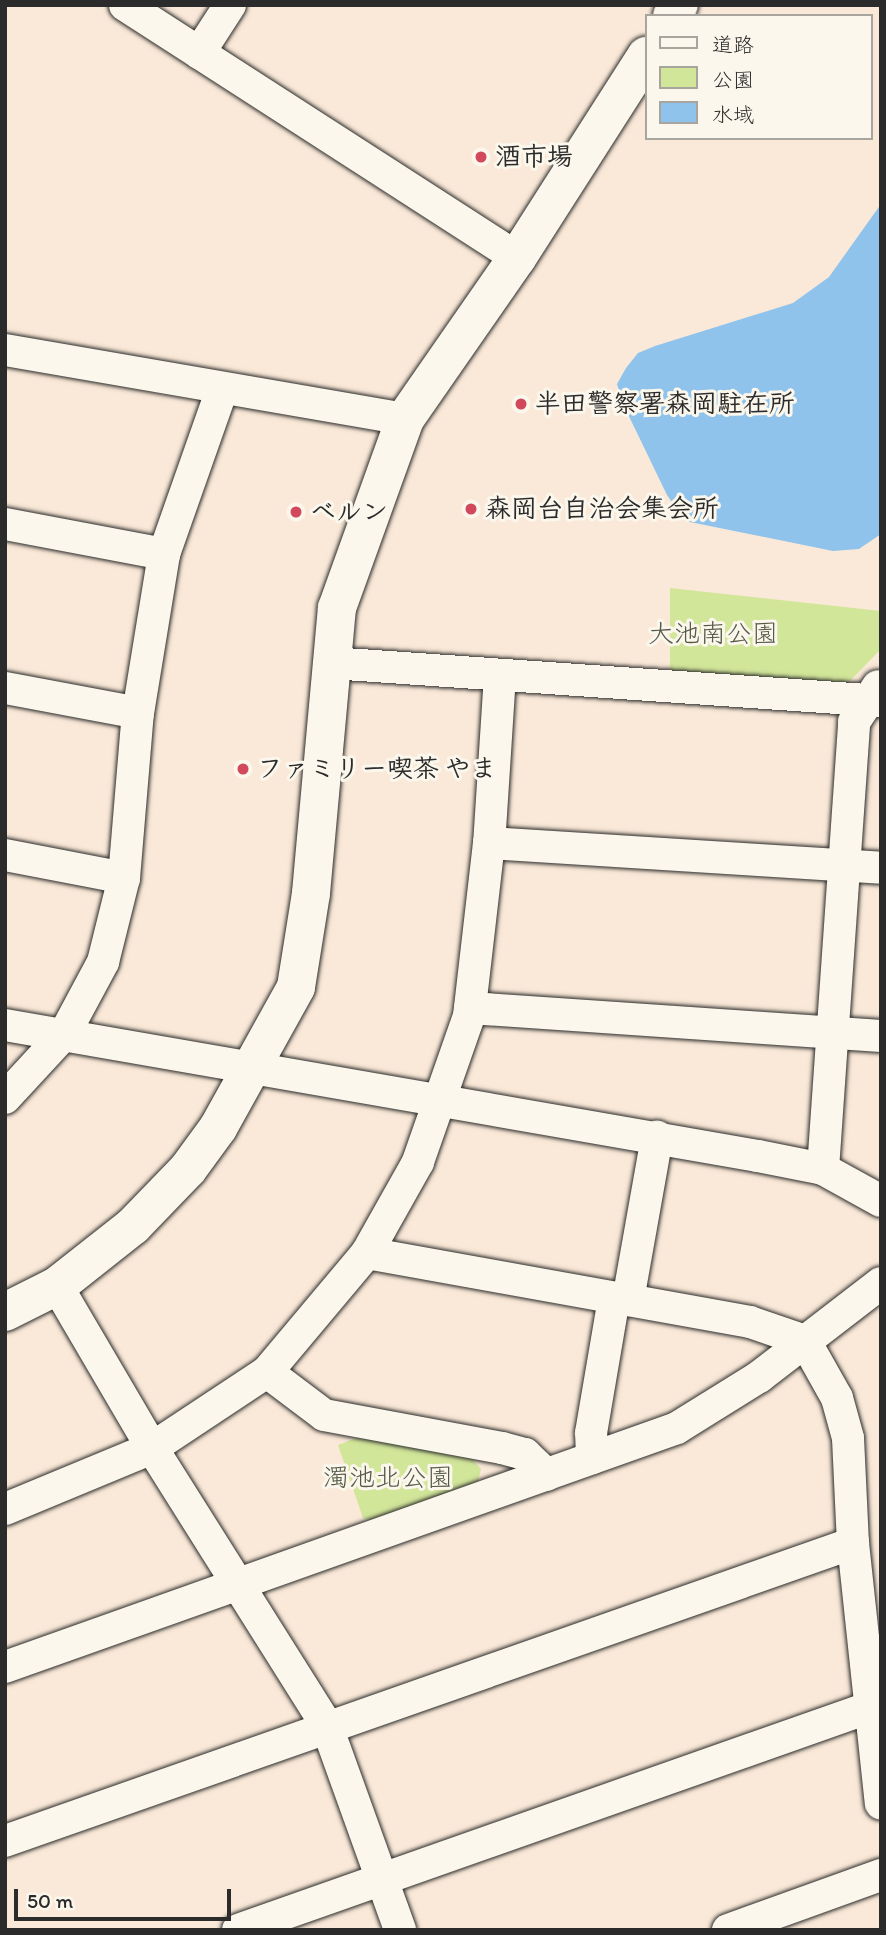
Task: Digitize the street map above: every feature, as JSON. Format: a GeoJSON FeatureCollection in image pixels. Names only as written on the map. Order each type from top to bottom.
{"type":"FeatureCollection","features":[{"type":"Feature","properties":{"kind":"street"},"geometry":{"type":"LineString","coordinates":[[125,5],[517,258]]}},
{"type":"Feature","properties":{"kind":"street"},"geometry":{"type":"LineString","coordinates":[[200,52],[230,5]]}},
{"type":"Feature","properties":{"kind":"street"},"geometry":{"type":"LineString","coordinates":[[5,1312],[57,1286],[133,1226],[188,1169],[251,1067],[296,987],[311,893],[337,608],[405,419],[517,258],[644,59]]}},
{"type":"Feature","properties":{"kind":"street"},"geometry":{"type":"LineString","coordinates":[[5,350],[405,419]]}},
{"type":"Feature","properties":{"kind":"street"},"geometry":{"type":"LineString","coordinates":[[5,1098],[65,1033],[103,962],[124,878],[138,713],[164,554],[222,389]]}},
{"type":"Feature","properties":{"kind":"street"},"geometry":{"type":"LineString","coordinates":[[5,524],[164,554]]}},
{"type":"Feature","properties":{"kind":"street"},"geometry":{"type":"LineString","coordinates":[[331,663],[499,675],[876,695]]}},
{"type":"Feature","properties":{"kind":"street"},"geometry":{"type":"LineString","coordinates":[[5,1510],[152,1448],[267,1372],[367,1253],[418,1162],[444,1099],[470,1008],[489,843],[499,675]]}},
{"type":"Feature","properties":{"kind":"street"},"geometry":{"type":"LineString","coordinates":[[5,688],[138,713]]}},
{"type":"Feature","properties":{"kind":"street"},"geometry":{"type":"LineString","coordinates":[[823,1170],[836,1032],[854,722],[876,695]]}},
{"type":"Feature","properties":{"kind":"street"},"geometry":{"type":"LineString","coordinates":[[489,843],[881,868]]}},
{"type":"Feature","properties":{"kind":"street"},"geometry":{"type":"LineString","coordinates":[[5,855],[124,878]]}},
{"type":"Feature","properties":{"kind":"street"},"geometry":{"type":"LineString","coordinates":[[470,1008],[881,1036]]}},
{"type":"Feature","properties":{"kind":"street"},"geometry":{"type":"LineString","coordinates":[[5,1025],[444,1099],[823,1170],[881,1201]]}},
{"type":"Feature","properties":{"kind":"street"},"geometry":{"type":"LineString","coordinates":[[592,1458],[592,1433],[657,1137]]}},
{"type":"Feature","properties":{"kind":"street"},"geometry":{"type":"LineString","coordinates":[[367,1253],[770,1327],[805,1341],[837,1398],[848,1438],[853,1543],[881,1804]]}},
{"type":"Feature","properties":{"kind":"street"},"geometry":{"type":"LineString","coordinates":[[5,1667],[237,1581],[677,1428],[759,1377],[881,1283]]}},
{"type":"Feature","properties":{"kind":"street"},"geometry":{"type":"LineString","coordinates":[[57,1286],[152,1448],[326,1724],[400,1930]]}},
{"type":"Feature","properties":{"kind":"street"},"geometry":{"type":"LineString","coordinates":[[267,1372],[324,1415],[525,1454],[547,1475]]}},
{"type":"Feature","properties":{"kind":"street"},"geometry":{"type":"LineString","coordinates":[[5,1841],[326,1724],[853,1543]]}},
{"type":"Feature","properties":{"kind":"street"},"geometry":{"type":"LineString","coordinates":[[238,1930],[871,1707]]}},
{"type":"Feature","properties":{"kind":"street"},"geometry":{"type":"LineString","coordinates":[[728,1930],[881,1875]]}},
{"type":"Feature","properties":{"kind":"green space","name":"大池南公園"},"geometry":{"type":"Polygon","coordinates":[[[670,588],[881,611],[881,649],[846,685],[670,672],[670,588]]]}},
{"type":"Feature","properties":{"kind":"green space","name":"濁池北公園"},"geometry":{"type":"Polygon","coordinates":[[[361,1436],[467,1453],[481,1469],[477,1486],[377,1522],[363,1518],[338,1445],[361,1436]]]}},
{"type":"Feature","properties":{"kind":"water"},"geometry":{"type":"Polygon","coordinates":[[[881,204],[881,534],[859,549],[833,551],[685,521],[667,495],[623,404],[617,384],[626,368],[638,353],[655,346],[793,303],[829,277],[881,204]]]}},
{"type":"Feature","properties":{"kind":"place","name":"酒市場"},"geometry":{"type":"Point","coordinates":[481,157]}},
{"type":"Feature","properties":{"kind":"place","name":"半田警察署森岡駐在所"},"geometry":{"type":"Point","coordinates":[521,404]}},
{"type":"Feature","properties":{"kind":"place","name":"森岡台自治会集会所"},"geometry":{"type":"Point","coordinates":[471,509]}},
{"type":"Feature","properties":{"kind":"place","name":"ベルン"},"geometry":{"type":"Point","coordinates":[296,512]}},
{"type":"Feature","properties":{"kind":"place","name":"ファミリー喫茶 やま"},"geometry":{"type":"Point","coordinates":[243,769]}}]}
